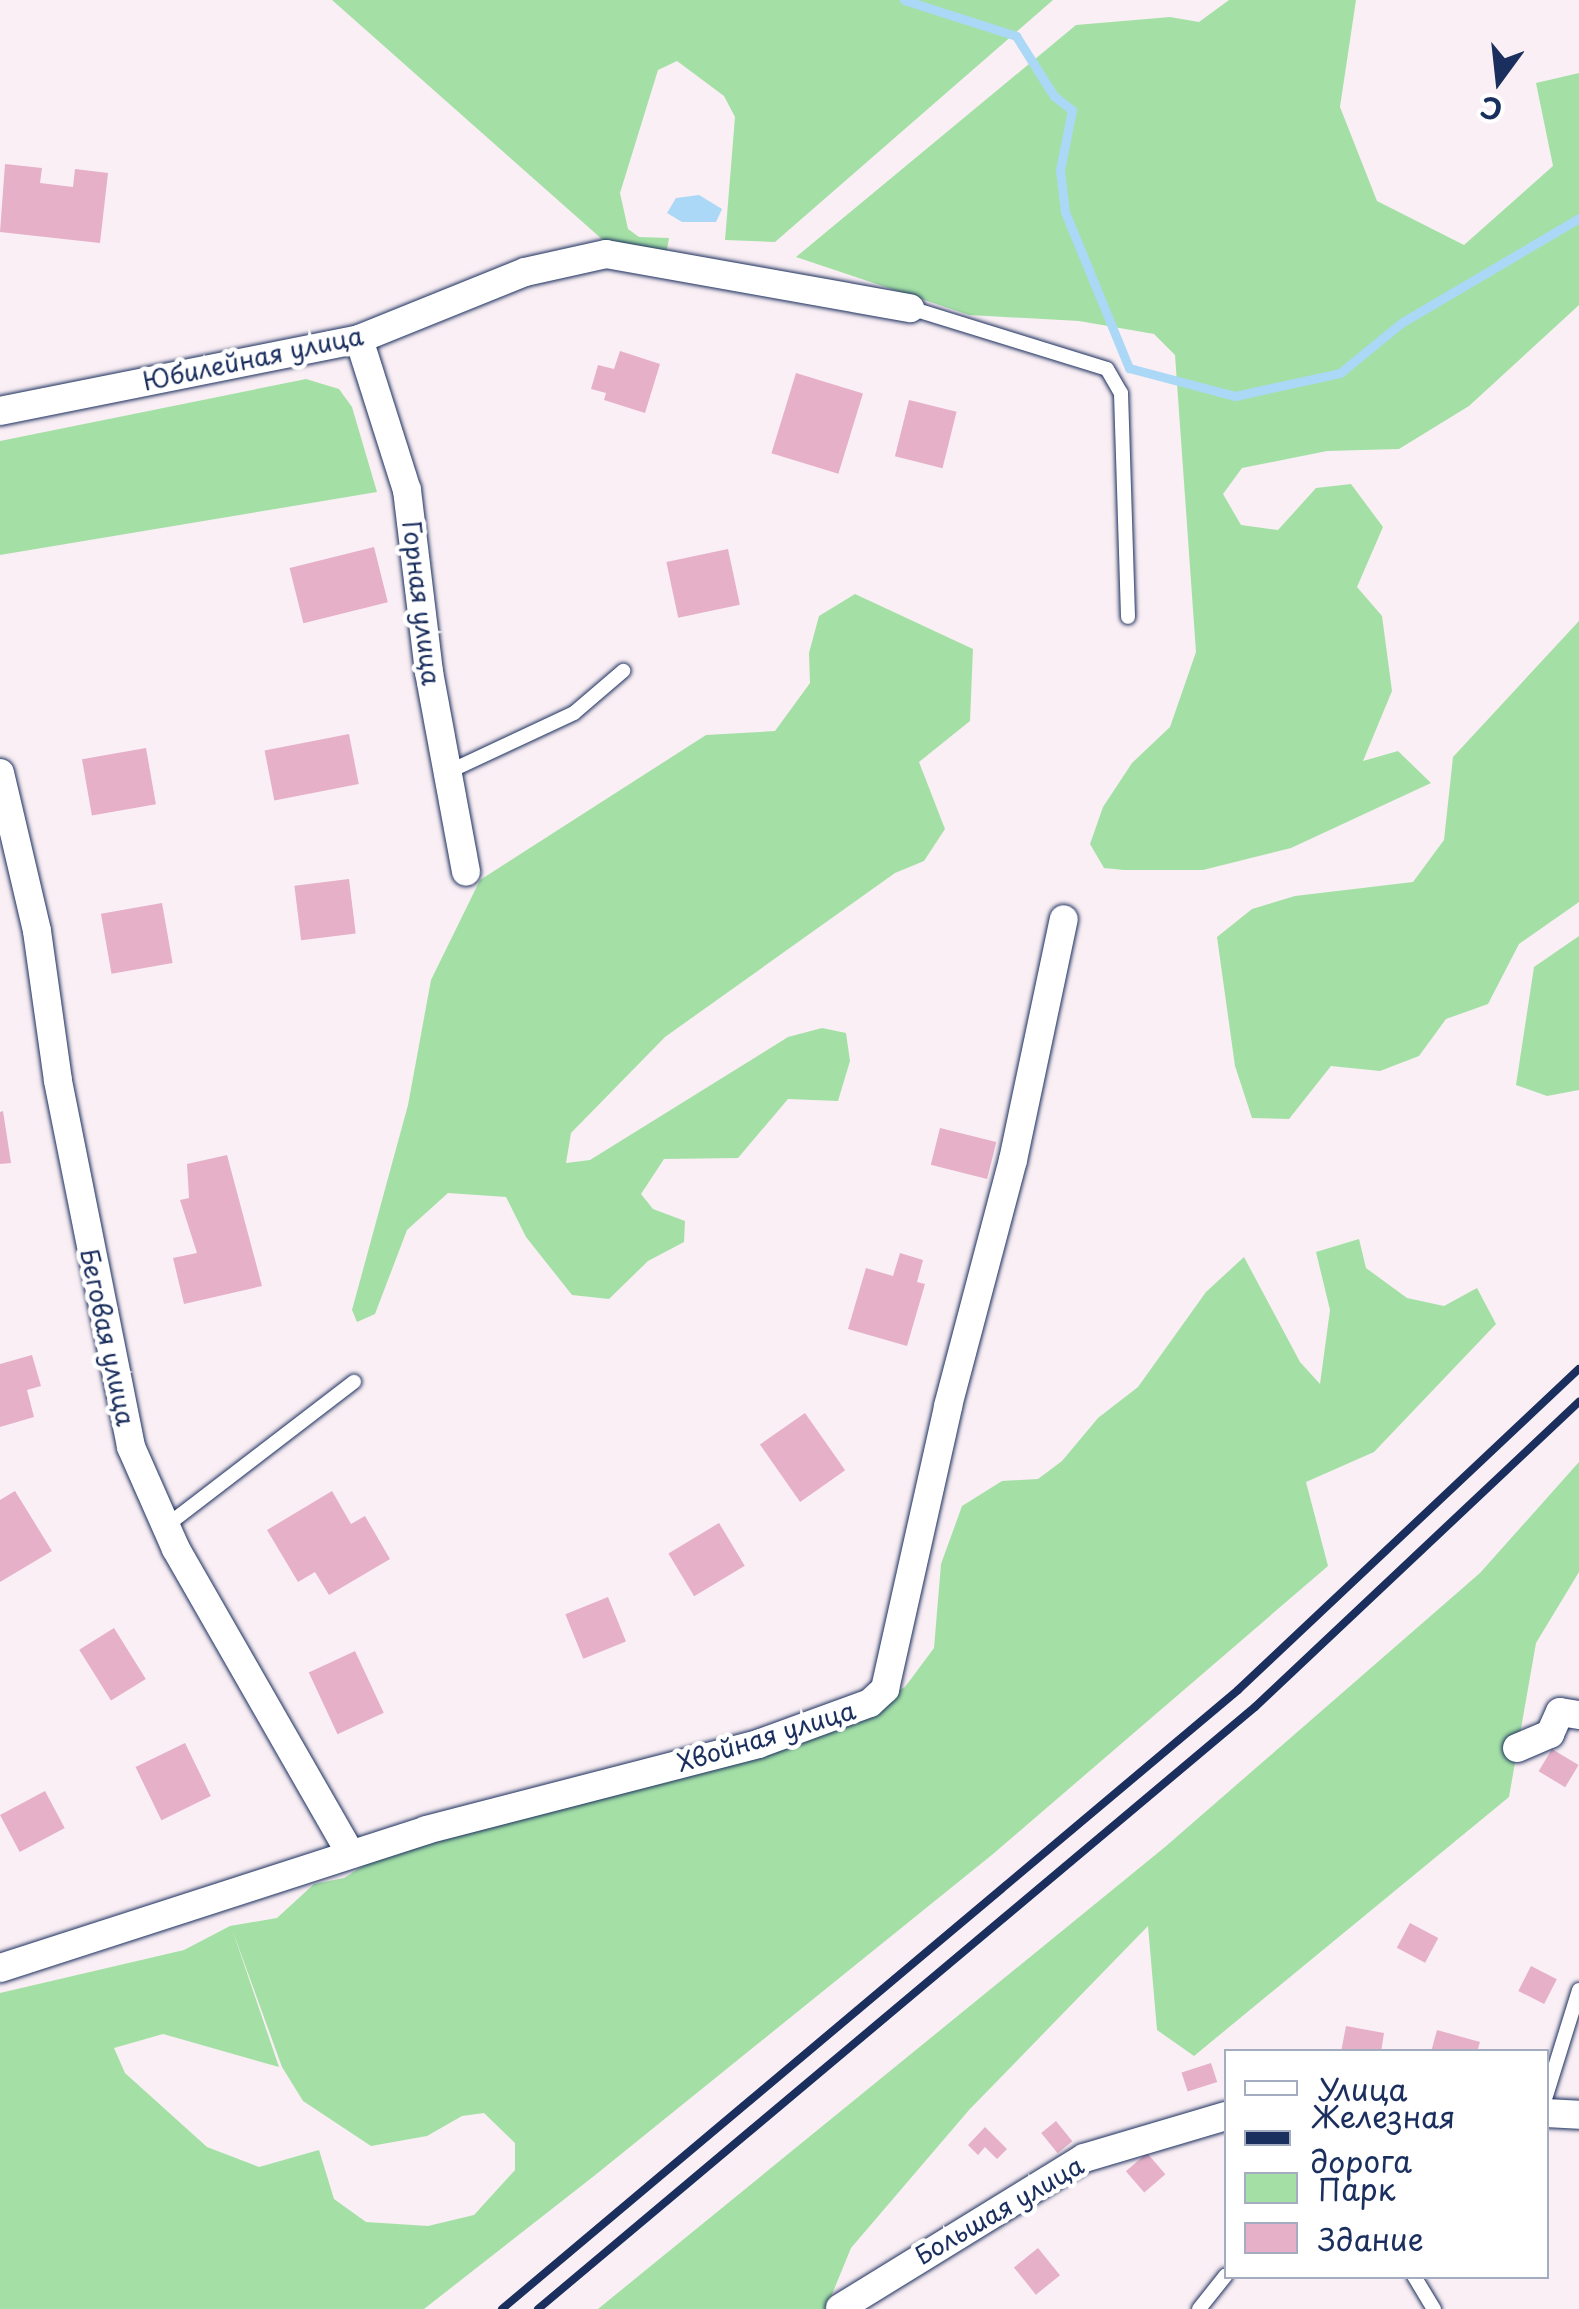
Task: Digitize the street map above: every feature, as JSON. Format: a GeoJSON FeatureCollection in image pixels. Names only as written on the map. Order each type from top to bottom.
{"type":"FeatureCollection","features":[{"type":"Feature","properties":{"kind":"street","name":"Юбилейная улица"},"geometry":{"type":"LineString","coordinates":[[0,410],[359,339],[525,272],[606,254],[910,308]]}},
{"type":"Feature","properties":{"kind":"street","name":"Горная улица"},"geometry":{"type":"LineString","coordinates":[[359,339],[407,490],[466,872]]}},
{"type":"Feature","properties":{"kind":"street","name":"Беговая улица"},"geometry":{"type":"LineString","coordinates":[[0,773],[37,932],[58,1081],[131,1448],[166,1526],[350,1853]]}},
{"type":"Feature","properties":{"kind":"street","name":"Хвойная улица"},"geometry":{"type":"LineString","coordinates":[[0,1968],[350,1853],[558,1792],[758,1744],[870,1703],[885,1689],[948,1406],[1013,1160],[1064,919]]}},
{"type":"Feature","properties":{"kind":"street"},"geometry":{"type":"LineString","coordinates":[[1518,1748],[1550,1734],[1560,1712],[1579,1714]]}},
{"type":"Feature","properties":{"kind":"street"},"geometry":{"type":"LineString","coordinates":[[1549,2113],[1579,2114]]}},
{"type":"Feature","properties":{"kind":"street","name":"Большая улица"},"geometry":{"type":"LineString","coordinates":[[840,2308],[1084,2158],[1224,2117]]}},
{"type":"Feature","properties":{"kind":"lane"},"geometry":{"type":"LineString","coordinates":[[910,308],[1107,369],[1120,393],[1128,617]]}},
{"type":"Feature","properties":{"kind":"lane"},"geometry":{"type":"LineString","coordinates":[[448,772],[574,713],[624,671]]}},
{"type":"Feature","properties":{"kind":"lane"},"geometry":{"type":"LineString","coordinates":[[166,1526],[354,1382]]}},
{"type":"Feature","properties":{"kind":"lane"},"geometry":{"type":"LineString","coordinates":[[1549,2086],[1579,1990]]}},
{"type":"Feature","properties":{"kind":"lane"},"geometry":{"type":"LineString","coordinates":[[1199,2309],[1224,2278]]}},
{"type":"Feature","properties":{"kind":"lane"},"geometry":{"type":"LineString","coordinates":[[1416,2279],[1434,2309]]}},
{"type":"Feature","properties":{"kind":"green space"},"geometry":{"type":"Polygon","coordinates":[[[332,0],[1053,0],[775,242],[725,240],[735,117],[724,96],[677,61],[658,70],[620,193],[628,229],[639,237],[669,238],[666,255],[612,248],[332,0]]]}},
{"type":"Feature","properties":{"kind":"green space"},"geometry":{"type":"Polygon","coordinates":[[[1229,0],[1356,0],[1340,107],[1377,201],[1464,245],[1553,166],[1536,83],[1579,73],[1579,305],[1469,406],[1399,449],[1327,451],[1242,468],[1223,494],[1241,525],[1278,530],[1316,488],[1351,484],[1383,527],[1357,587],[1382,616],[1392,691],[1363,761],[1398,751],[1431,783],[1291,848],[1203,870],[1104,868],[1090,844],[1103,807],[1132,763],[1170,727],[1196,652],[1175,355],[1154,334],[1079,321],[969,315],[796,257],[1076,25],[1170,17],[1199,22],[1229,0]]]}},
{"type":"Feature","properties":{"kind":"green space"},"geometry":{"type":"Polygon","coordinates":[[[306,379],[339,389],[352,407],[377,492],[0,555],[0,441],[306,379]]]}},
{"type":"Feature","properties":{"kind":"green space"},"geometry":{"type":"Polygon","coordinates":[[[855,594],[973,649],[970,721],[919,762],[945,829],[924,861],[895,873],[665,1037],[571,1133],[566,1163],[590,1160],[788,1037],[822,1028],[846,1033],[850,1061],[838,1101],[788,1099],[738,1158],[664,1159],[641,1194],[653,1209],[685,1221],[684,1242],[648,1261],[609,1299],[572,1295],[526,1237],[506,1197],[448,1193],[407,1230],[375,1314],[357,1322],[352,1310],[408,1105],[431,980],[480,880],[706,735],[775,731],[810,683],[809,653],[819,616],[855,594]]]}},
{"type":"Feature","properties":{"kind":"green space"},"geometry":{"type":"Polygon","coordinates":[[[1579,621],[1579,902],[1519,944],[1488,1004],[1446,1019],[1419,1056],[1380,1071],[1331,1066],[1289,1119],[1252,1118],[1235,1066],[1217,937],[1252,909],[1295,896],[1413,882],[1444,840],[1453,757],[1579,621]]]}},
{"type":"Feature","properties":{"kind":"green space"},"geometry":{"type":"Polygon","coordinates":[[[1579,936],[1579,1090],[1547,1096],[1516,1085],[1534,967],[1579,936]]]}},
{"type":"Feature","properties":{"kind":"green space"},"geometry":{"type":"Polygon","coordinates":[[[1359,1239],[1366,1268],[1407,1298],[1444,1306],[1477,1288],[1496,1324],[1374,1452],[1306,1482],[1328,1566],[993,1854],[594,2176],[424,2309],[0,2309],[0,1993],[184,1950],[230,1926],[277,1918],[314,1884],[344,1878],[374,1859],[796,1744],[905,1687],[934,1648],[941,1564],[962,1506],[1002,1481],[1038,1479],[1062,1461],[1098,1418],[1138,1387],[1206,1292],[1244,1257],[1300,1362],[1320,1384],[1330,1310],[1316,1252],[1359,1239]],[[232,1929],[279,2067],[163,2034],[114,2048],[125,2073],[207,2147],[259,2167],[319,2150],[334,2199],[366,2222],[428,2226],[474,2215],[515,2170],[515,2143],[484,2113],[462,2116],[427,2136],[371,2146],[303,2101],[282,2067],[232,1929]]]}},
{"type":"Feature","properties":{"kind":"green space"},"geometry":{"type":"Polygon","coordinates":[[[1579,1462],[1579,1572],[1536,1643],[1509,1797],[1194,2056],[1157,2030],[1148,1926],[969,2110],[851,2248],[826,2309],[598,2309],[1165,1847],[1480,1573],[1579,1462]]]}},
{"type":"Feature","properties":{"kind":"water"},"geometry":{"type":"Polygon","coordinates":[[[699,195],[722,209],[716,222],[682,222],[667,213],[676,198],[699,195]]]}},
{"type":"Feature","properties":{"kind":"building"},"geometry":{"type":"Polygon","coordinates":[[[5,164],[42,168],[40,183],[73,187],[75,169],[108,173],[100,243],[0,232],[5,164]]]}},
{"type":"Feature","properties":{"kind":"building"},"geometry":{"type":"Polygon","coordinates":[[[620,351],[660,364],[645,413],[604,400],[606,393],[591,389],[598,365],[614,369],[620,351]]]}},
{"type":"Feature","properties":{"kind":"building"},"geometry":{"type":"Polygon","coordinates":[[[796,373],[863,393],[838,474],[771,453],[796,373]]]}},
{"type":"Feature","properties":{"kind":"building"},"geometry":{"type":"Polygon","coordinates":[[[909,400],[957,412],[943,468],[895,456],[909,400]]]}},
{"type":"Feature","properties":{"kind":"building"},"geometry":{"type":"Polygon","coordinates":[[[374,547],[388,602],[303,623],[290,568],[374,547]]]}},
{"type":"Feature","properties":{"kind":"building"},"geometry":{"type":"Polygon","coordinates":[[[728,549],[740,605],[678,618],[666,562],[728,549]]]}},
{"type":"Feature","properties":{"kind":"building"},"geometry":{"type":"Polygon","coordinates":[[[349,734],[359,784],[274,800],[265,750],[349,734]]]}},
{"type":"Feature","properties":{"kind":"building"},"geometry":{"type":"Polygon","coordinates":[[[146,748],[156,804],[92,815],[82,759],[146,748]]]}},
{"type":"Feature","properties":{"kind":"building"},"geometry":{"type":"Polygon","coordinates":[[[349,879],[356,934],[301,940],[294,886],[349,879]]]}},
{"type":"Feature","properties":{"kind":"building"},"geometry":{"type":"Polygon","coordinates":[[[162,903],[173,963],[112,974],[101,914],[162,903]]]}},
{"type":"Feature","properties":{"kind":"building"},"geometry":{"type":"Polygon","coordinates":[[[3,1111],[11,1163],[0,1164],[0,1112],[3,1111]]]}},
{"type":"Feature","properties":{"kind":"building"},"geometry":{"type":"Polygon","coordinates":[[[940,1128],[996,1142],[987,1179],[931,1165],[940,1128]]]}},
{"type":"Feature","properties":{"kind":"building"},"geometry":{"type":"Polygon","coordinates":[[[227,1155],[262,1286],[184,1304],[173,1258],[197,1253],[180,1200],[189,1198],[187,1164],[227,1155]]]}},
{"type":"Feature","properties":{"kind":"building"},"geometry":{"type":"Polygon","coordinates":[[[900,1253],[923,1260],[917,1282],[925,1284],[907,1346],[848,1329],[866,1268],[893,1276],[900,1253]]]}},
{"type":"Feature","properties":{"kind":"building"},"geometry":{"type":"Polygon","coordinates":[[[32,1355],[41,1386],[27,1390],[34,1417],[0,1427],[0,1364],[32,1355]]]}},
{"type":"Feature","properties":{"kind":"building"},"geometry":{"type":"Polygon","coordinates":[[[805,1413],[845,1470],[800,1502],[760,1445],[805,1413]]]}},
{"type":"Feature","properties":{"kind":"building"},"geometry":{"type":"Polygon","coordinates":[[[15,1491],[52,1551],[0,1582],[0,1500],[15,1491]]]}},
{"type":"Feature","properties":{"kind":"building"},"geometry":{"type":"Polygon","coordinates":[[[332,1491],[351,1524],[365,1516],[390,1559],[329,1595],[315,1572],[298,1582],[267,1530],[332,1491]]]}},
{"type":"Feature","properties":{"kind":"building"},"geometry":{"type":"Polygon","coordinates":[[[719,1523],[745,1566],[694,1596],[668,1553],[719,1523]]]}},
{"type":"Feature","properties":{"kind":"building"},"geometry":{"type":"Polygon","coordinates":[[[608,1597],[626,1642],[583,1659],[565,1614],[608,1597]]]}},
{"type":"Feature","properties":{"kind":"building"},"geometry":{"type":"Polygon","coordinates":[[[114,1628],[146,1679],[111,1701],[79,1650],[114,1628]]]}},
{"type":"Feature","properties":{"kind":"building"},"geometry":{"type":"Polygon","coordinates":[[[355,1651],[384,1713],[338,1734],[309,1673],[355,1651]]]}},
{"type":"Feature","properties":{"kind":"building"},"geometry":{"type":"Polygon","coordinates":[[[185,1743],[211,1796],[161,1820],[136,1767],[185,1743]]]}},
{"type":"Feature","properties":{"kind":"building"},"geometry":{"type":"Polygon","coordinates":[[[1552,1749],[1579,1765],[1565,1787],[1539,1771],[1552,1749]]]}},
{"type":"Feature","properties":{"kind":"building"},"geometry":{"type":"Polygon","coordinates":[[[45,1791],[65,1828],[20,1852],[0,1815],[45,1791]]]}},
{"type":"Feature","properties":{"kind":"building"},"geometry":{"type":"Polygon","coordinates":[[[1410,1923],[1438,1938],[1425,1963],[1397,1948],[1410,1923]]]}},
{"type":"Feature","properties":{"kind":"building"},"geometry":{"type":"Polygon","coordinates":[[[1531,1966],[1557,1979],[1544,2004],[1518,1991],[1531,1966]]]}},
{"type":"Feature","properties":{"kind":"building"},"geometry":{"type":"Polygon","coordinates":[[[1346,2026],[1384,2033],[1381,2049],[1342,2049],[1346,2026]]]}},
{"type":"Feature","properties":{"kind":"building"},"geometry":{"type":"Polygon","coordinates":[[[1437,2030],[1480,2042],[1478,2049],[1432,2049],[1437,2030]]]}},
{"type":"Feature","properties":{"kind":"building"},"geometry":{"type":"Polygon","coordinates":[[[1211,2063],[1217,2082],[1188,2092],[1182,2073],[1211,2063]]]}},
{"type":"Feature","properties":{"kind":"building"},"geometry":{"type":"Polygon","coordinates":[[[1056,2121],[1072,2141],[1058,2153],[1041,2133],[1056,2121]]]}},
{"type":"Feature","properties":{"kind":"building"},"geometry":{"type":"Polygon","coordinates":[[[985,2127],[1007,2149],[997,2159],[985,2147],[978,2155],[968,2145],[985,2127]]]}},
{"type":"Feature","properties":{"kind":"building"},"geometry":{"type":"Polygon","coordinates":[[[1147,2153],[1165,2174],[1144,2193],[1126,2171],[1147,2153]]]}},
{"type":"Feature","properties":{"kind":"building"},"geometry":{"type":"Polygon","coordinates":[[[1038,2248],[1060,2275],[1036,2295],[1014,2268],[1038,2248]]]}},
{"type":"Feature","properties":{"kind":"waterway"},"geometry":{"type":"LineString","coordinates":[[904,0],[1016,36],[1054,96],[1072,110],[1060,170],[1065,212],[1129,368],[1235,396],[1340,373],[1401,323],[1579,218]]}},
{"type":"Feature","properties":{"kind":"railway"},"geometry":{"type":"LineString","coordinates":[[502,2309],[1238,1690],[1579,1369]]}},
{"type":"Feature","properties":{"kind":"railway"},"geometry":{"type":"LineString","coordinates":[[538,2309],[1255,1707],[1579,1402]]}}]}
